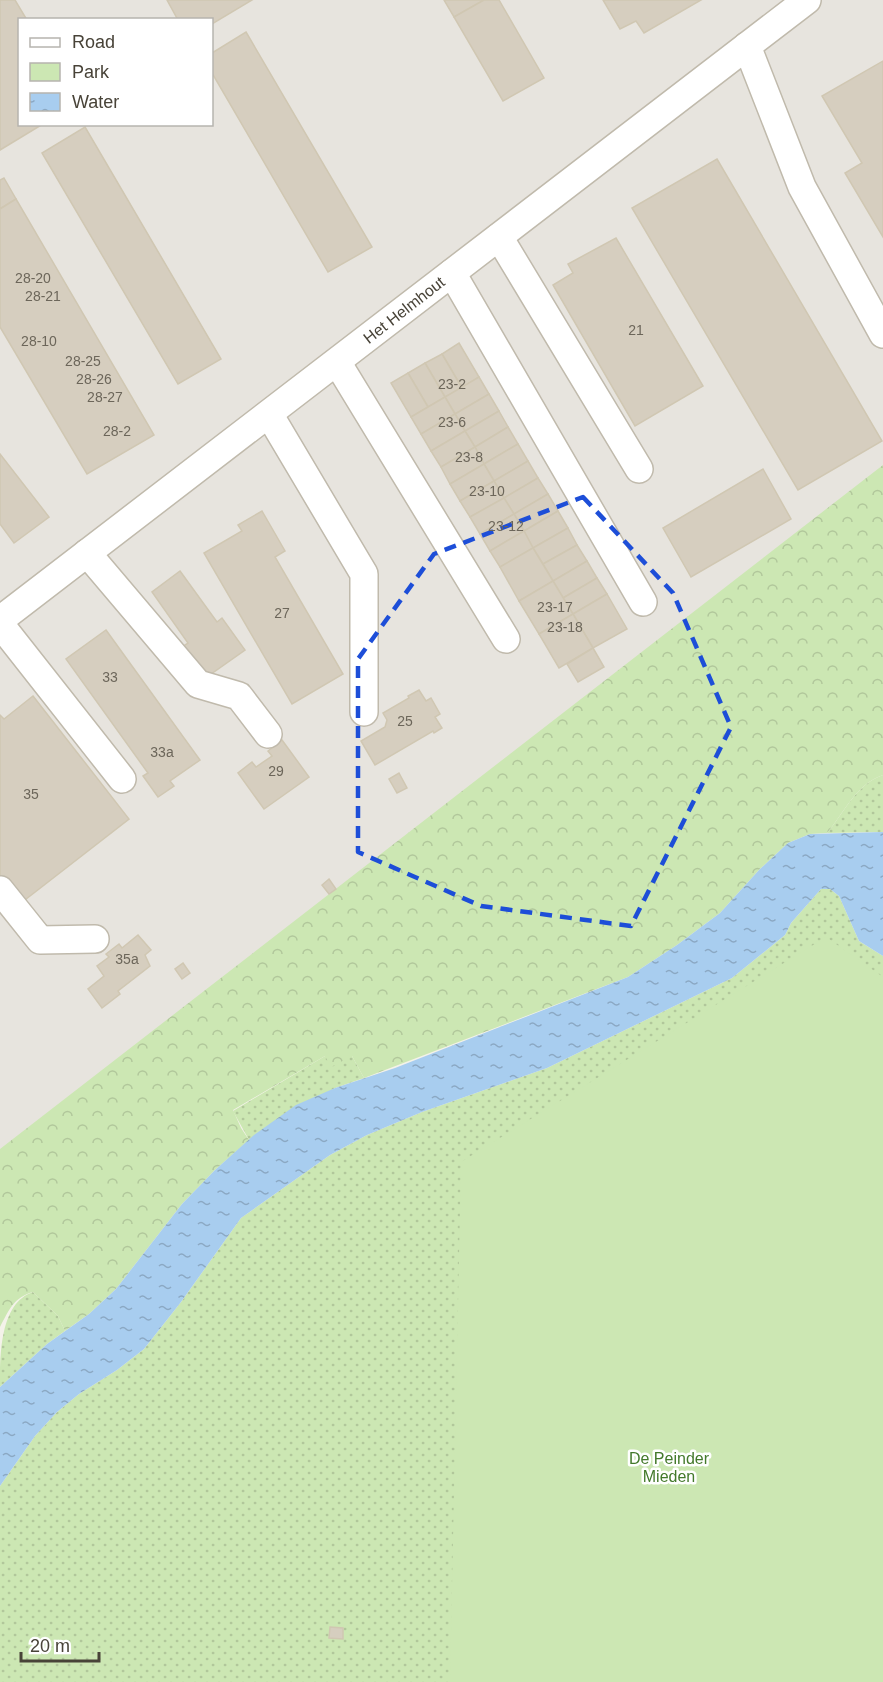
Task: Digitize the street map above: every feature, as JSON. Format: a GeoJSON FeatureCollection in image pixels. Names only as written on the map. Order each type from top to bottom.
{"type":"FeatureCollection","features":[{"type":"Feature","properties":{"kind":"street","name":"Het Helmhout"},"geometry":{"type":"LineString","coordinates":[[0,622],[807,0]]}},
{"type":"Feature","properties":{"kind":"street"},"geometry":{"type":"LineString","coordinates":[[747,46],[802,187],[883,334]]}},
{"type":"Feature","properties":{"kind":"street"},"geometry":{"type":"LineString","coordinates":[[499,237],[639,469]]}},
{"type":"Feature","properties":{"kind":"street"},"geometry":{"type":"LineString","coordinates":[[452,273],[643,602]]}},
{"type":"Feature","properties":{"kind":"street"},"geometry":{"type":"LineString","coordinates":[[337,362],[506,639]]}},
{"type":"Feature","properties":{"kind":"street"},"geometry":{"type":"LineString","coordinates":[[269,414],[364,574],[364,712]]}},
{"type":"Feature","properties":{"kind":"street"},"geometry":{"type":"LineString","coordinates":[[87,553],[198,684],[239,696],[268,734]]}},
{"type":"Feature","properties":{"kind":"street"},"geometry":{"type":"LineString","coordinates":[[0,622],[122,779]]}},
{"type":"Feature","properties":{"kind":"street"},"geometry":{"type":"LineString","coordinates":[[0,890],[40,940],[95,939]]}},
{"type":"Feature","properties":{"kind":"highlighted area"},"geometry":{"type":"Polygon","coordinates":[[[583,497],[673,593],[731,727],[631,926],[481,906],[358,852],[358,659],[434,554],[583,497]]]}},
{"type":"Feature","properties":{"kind":"shaded area"},"geometry":{"type":"Polygon","coordinates":[[[0,0],[883,0],[883,505],[0,1211],[0,0]]]}},
{"type":"Feature","properties":{"kind":"green space"},"geometry":{"type":"Polygon","coordinates":[[[883,465],[883,775],[865,785],[858,792],[827,833],[810,834],[788,843],[759,870],[720,913],[628,977],[364,1078],[352,1056],[331,1067],[325,1056],[233,1110],[249,1140],[182,1204],[116,1289],[89,1314],[65,1331],[58,1316],[33,1292],[17,1301],[0,1327],[0,1149],[883,465]]]}},
{"type":"Feature","properties":{"kind":"green space"},"geometry":{"type":"Polygon","coordinates":[[[883,775],[883,832],[827,833],[858,792],[865,785],[883,775]]]}},
{"type":"Feature","properties":{"kind":"green space"},"geometry":{"type":"Polygon","coordinates":[[[821,889],[830,889],[839,896],[859,941],[883,956],[883,1682],[0,1682],[0,1486],[35,1436],[57,1412],[144,1349],[241,1218],[330,1155],[367,1135],[422,1112],[547,1068],[732,978],[785,935],[791,923],[821,889]]]}},
{"type":"Feature","properties":{"kind":"green space","name":"De Peinder Mieden"},"geometry":{"type":"Polygon","coordinates":[[[826,937],[883,977],[883,1682],[450,1682],[461,1162],[826,937]]]}},
{"type":"Feature","properties":{"kind":"green space"},"geometry":{"type":"Polygon","coordinates":[[[325,1056],[352,1056],[364,1078],[335,1088],[249,1140],[233,1111],[325,1056]]]}},
{"type":"Feature","properties":{"kind":"green space"},"geometry":{"type":"Polygon","coordinates":[[[33,1292],[58,1316],[65,1331],[47,1344],[0,1387],[2,1345],[8,1318],[22,1298],[33,1292]]]}},
{"type":"Feature","properties":{"kind":"water"},"geometry":{"type":"Polygon","coordinates":[[[883,832],[883,956],[859,941],[839,896],[830,889],[821,889],[791,923],[785,935],[732,978],[547,1068],[422,1112],[367,1135],[330,1155],[241,1218],[144,1349],[57,1412],[35,1436],[0,1486],[0,1387],[47,1344],[89,1314],[116,1289],[182,1204],[254,1135],[296,1105],[335,1088],[395,1068],[628,977],[720,913],[759,870],[788,843],[810,834],[883,832]]]}},
{"type":"Feature","properties":{"kind":"building"},"geometry":{"type":"Polygon","coordinates":[[[0,0],[15,0],[26,18],[18,18],[18,126],[40,126],[0,150],[0,0]]]}},
{"type":"Feature","properties":{"kind":"building"},"geometry":{"type":"Polygon","coordinates":[[[167,0],[252,0],[213,23],[213,18],[177,18],[167,0]]]}},
{"type":"Feature","properties":{"kind":"building"},"geometry":{"type":"Polygon","coordinates":[[[444,0],[484,0],[454,17],[444,0]]]}},
{"type":"Feature","properties":{"kind":"building"},"geometry":{"type":"Polygon","coordinates":[[[484,0],[499,0],[544,78],[503,101],[454,17],[484,0]]]}},
{"type":"Feature","properties":{"kind":"building"},"geometry":{"type":"Polygon","coordinates":[[[603,0],[701,0],[644,33],[636,21],[620,29],[603,0]]]}},
{"type":"Feature","properties":{"kind":"building"},"geometry":{"type":"Polygon","coordinates":[[[246,32],[372,247],[328,272],[213,75],[213,52],[246,32]]]}},
{"type":"Feature","properties":{"kind":"building"},"geometry":{"type":"Polygon","coordinates":[[[883,61],[883,237],[845,173],[862,163],[822,96],[883,61]]]}},
{"type":"Feature","properties":{"kind":"building"},"geometry":{"type":"Polygon","coordinates":[[[85,127],[221,359],[178,384],[42,153],[85,127]]]}},
{"type":"Feature","properties":{"kind":"building"},"geometry":{"type":"Polygon","coordinates":[[[717,159],[882,441],[798,490],[632,208],[717,159]]]}},
{"type":"Feature","properties":{"kind":"building"},"geometry":{"type":"Polygon","coordinates":[[[4,178],[16,199],[0,209],[0,180],[4,178]]]}},
{"type":"Feature","properties":{"kind":"building"},"geometry":{"type":"Polygon","coordinates":[[[16,199],[154,435],[87,474],[0,327],[0,209],[16,199]]]}},
{"type":"Feature","properties":{"kind":"building"},"geometry":{"type":"Polygon","coordinates":[[[616,238],[703,386],[635,426],[553,285],[573,273],[568,264],[616,238]]]}},
{"type":"Feature","properties":{"kind":"building"},"geometry":{"type":"Polygon","coordinates":[[[459,343],[479,377],[462,388],[442,354],[459,343]]]}},
{"type":"Feature","properties":{"kind":"building"},"geometry":{"type":"Polygon","coordinates":[[[442,354],[462,388],[445,397],[425,363],[442,354]]]}},
{"type":"Feature","properties":{"kind":"building"},"geometry":{"type":"Polygon","coordinates":[[[425,363],[445,397],[428,407],[408,373],[425,363]]]}},
{"type":"Feature","properties":{"kind":"building"},"geometry":{"type":"Polygon","coordinates":[[[408,373],[428,407],[411,417],[391,383],[408,373]]]}},
{"type":"Feature","properties":{"kind":"building"},"geometry":{"type":"Polygon","coordinates":[[[479,377],[489,394],[455,414],[445,397],[479,377]]]}},
{"type":"Feature","properties":{"kind":"building"},"geometry":{"type":"Polygon","coordinates":[[[489,394],[499,411],[465,431],[455,414],[489,394]]]}},
{"type":"Feature","properties":{"kind":"building"},"geometry":{"type":"Polygon","coordinates":[[[445,397],[455,414],[421,434],[411,417],[445,397]]]}},
{"type":"Feature","properties":{"kind":"building"},"geometry":{"type":"Polygon","coordinates":[[[499,411],[508,427],[475,447],[465,431],[499,411]]]}},
{"type":"Feature","properties":{"kind":"building"},"geometry":{"type":"Polygon","coordinates":[[[455,414],[465,431],[431,451],[421,434],[455,414]]]}},
{"type":"Feature","properties":{"kind":"building"},"geometry":{"type":"Polygon","coordinates":[[[508,427],[518,444],[484,464],[475,447],[508,427]]]}},
{"type":"Feature","properties":{"kind":"building"},"geometry":{"type":"Polygon","coordinates":[[[465,431],[475,447],[441,467],[431,451],[465,431]]]}},
{"type":"Feature","properties":{"kind":"building"},"geometry":{"type":"Polygon","coordinates":[[[518,444],[528,461],[494,481],[484,464],[518,444]]]}},
{"type":"Feature","properties":{"kind":"building"},"geometry":{"type":"Polygon","coordinates":[[[475,447],[484,464],[450,484],[441,467],[475,447]]]}},
{"type":"Feature","properties":{"kind":"building"},"geometry":{"type":"Polygon","coordinates":[[[0,454],[49,517],[14,543],[0,524],[0,454]]]}},
{"type":"Feature","properties":{"kind":"building"},"geometry":{"type":"Polygon","coordinates":[[[528,461],[538,478],[504,498],[494,481],[528,461]]]}},
{"type":"Feature","properties":{"kind":"building"},"geometry":{"type":"Polygon","coordinates":[[[484,464],[494,481],[460,501],[450,484],[484,464]]]}},
{"type":"Feature","properties":{"kind":"building"},"geometry":{"type":"Polygon","coordinates":[[[763,469],[791,519],[691,577],[663,528],[763,469]]]}},
{"type":"Feature","properties":{"kind":"building"},"geometry":{"type":"Polygon","coordinates":[[[538,478],[548,494],[514,514],[504,498],[538,478]]]}},
{"type":"Feature","properties":{"kind":"building"},"geometry":{"type":"Polygon","coordinates":[[[494,481],[504,498],[470,517],[460,501],[494,481]]]}},
{"type":"Feature","properties":{"kind":"building"},"geometry":{"type":"Polygon","coordinates":[[[548,494],[558,511],[524,531],[514,514],[548,494]]]}},
{"type":"Feature","properties":{"kind":"building"},"geometry":{"type":"Polygon","coordinates":[[[504,498],[514,514],[480,534],[470,517],[504,498]]]}},
{"type":"Feature","properties":{"kind":"building"},"geometry":{"type":"Polygon","coordinates":[[[262,511],[285,551],[275,557],[343,674],[292,704],[204,553],[242,531],[238,525],[262,511]]]}},
{"type":"Feature","properties":{"kind":"building"},"geometry":{"type":"Polygon","coordinates":[[[558,511],[568,528],[533,548],[524,531],[558,511]]]}},
{"type":"Feature","properties":{"kind":"building"},"geometry":{"type":"Polygon","coordinates":[[[514,514],[524,531],[490,551],[480,534],[514,514]]]}},
{"type":"Feature","properties":{"kind":"building"},"geometry":{"type":"Polygon","coordinates":[[[568,528],[577,545],[543,564],[533,548],[568,528]]]}},
{"type":"Feature","properties":{"kind":"building"},"geometry":{"type":"Polygon","coordinates":[[[524,531],[533,548],[500,567],[490,551],[524,531]]]}},
{"type":"Feature","properties":{"kind":"building"},"geometry":{"type":"Polygon","coordinates":[[[577,545],[587,561],[553,581],[543,564],[577,545]]]}},
{"type":"Feature","properties":{"kind":"building"},"geometry":{"type":"Polygon","coordinates":[[[533,548],[553,581],[519,601],[500,567],[533,548]]]}},
{"type":"Feature","properties":{"kind":"building"},"geometry":{"type":"Polygon","coordinates":[[[587,561],[597,578],[563,598],[553,581],[587,561]]]}},
{"type":"Feature","properties":{"kind":"building"},"geometry":{"type":"Polygon","coordinates":[[[180,571],[217,622],[222,618],[245,650],[204,679],[182,647],[188,643],[152,592],[180,571]]]}},
{"type":"Feature","properties":{"kind":"building"},"geometry":{"type":"Polygon","coordinates":[[[597,578],[607,594],[573,614],[563,598],[597,578]]]}},
{"type":"Feature","properties":{"kind":"building"},"geometry":{"type":"Polygon","coordinates":[[[553,581],[573,614],[539,634],[519,601],[553,581]]]}},
{"type":"Feature","properties":{"kind":"building"},"geometry":{"type":"Polygon","coordinates":[[[607,594],[627,629],[593,648],[573,614],[607,594]]]}},
{"type":"Feature","properties":{"kind":"building"},"geometry":{"type":"Polygon","coordinates":[[[573,614],[593,648],[559,668],[539,634],[573,614]]]}},
{"type":"Feature","properties":{"kind":"building"},"geometry":{"type":"Polygon","coordinates":[[[106,630],[200,760],[170,781],[174,786],[158,797],[143,776],[148,773],[66,659],[106,630]]]}},
{"type":"Feature","properties":{"kind":"building"},"geometry":{"type":"Polygon","coordinates":[[[593,648],[604,667],[578,682],[567,664],[593,648]]]}},
{"type":"Feature","properties":{"kind":"building"},"geometry":{"type":"Polygon","coordinates":[[[419,690],[426,701],[431,698],[440,714],[435,717],[442,728],[375,765],[361,741],[385,727],[387,720],[383,713],[419,690]]]}},
{"type":"Feature","properties":{"kind":"building"},"geometry":{"type":"Polygon","coordinates":[[[33,696],[129,819],[21,903],[0,875],[0,715],[4,719],[33,696]]]}},
{"type":"Feature","properties":{"kind":"building"},"geometry":{"type":"Polygon","coordinates":[[[282,740],[309,777],[264,809],[238,773],[252,762],[256,767],[272,756],[268,751],[282,740]]]}},
{"type":"Feature","properties":{"kind":"building"},"geometry":{"type":"Polygon","coordinates":[[[399,773],[407,788],[397,793],[389,779],[399,773]]]}},
{"type":"Feature","properties":{"kind":"building"},"geometry":{"type":"Polygon","coordinates":[[[329,879],[336,889],[329,894],[322,885],[329,879]]]}},
{"type":"Feature","properties":{"kind":"building"},"geometry":{"type":"Polygon","coordinates":[[[138,935],[151,950],[145,955],[150,966],[118,991],[120,994],[102,1008],[88,989],[104,976],[97,966],[109,957],[106,954],[119,944],[122,948],[138,935]]]}},
{"type":"Feature","properties":{"kind":"building"},"geometry":{"type":"Polygon","coordinates":[[[183,963],[190,973],[182,979],[175,969],[183,963]]]}},
{"type":"Feature","properties":{"kind":"building"},"geometry":{"type":"Polygon","coordinates":[[[330,1627],[343,1628],[343,1639],[329,1638],[330,1627]]]}}]}
